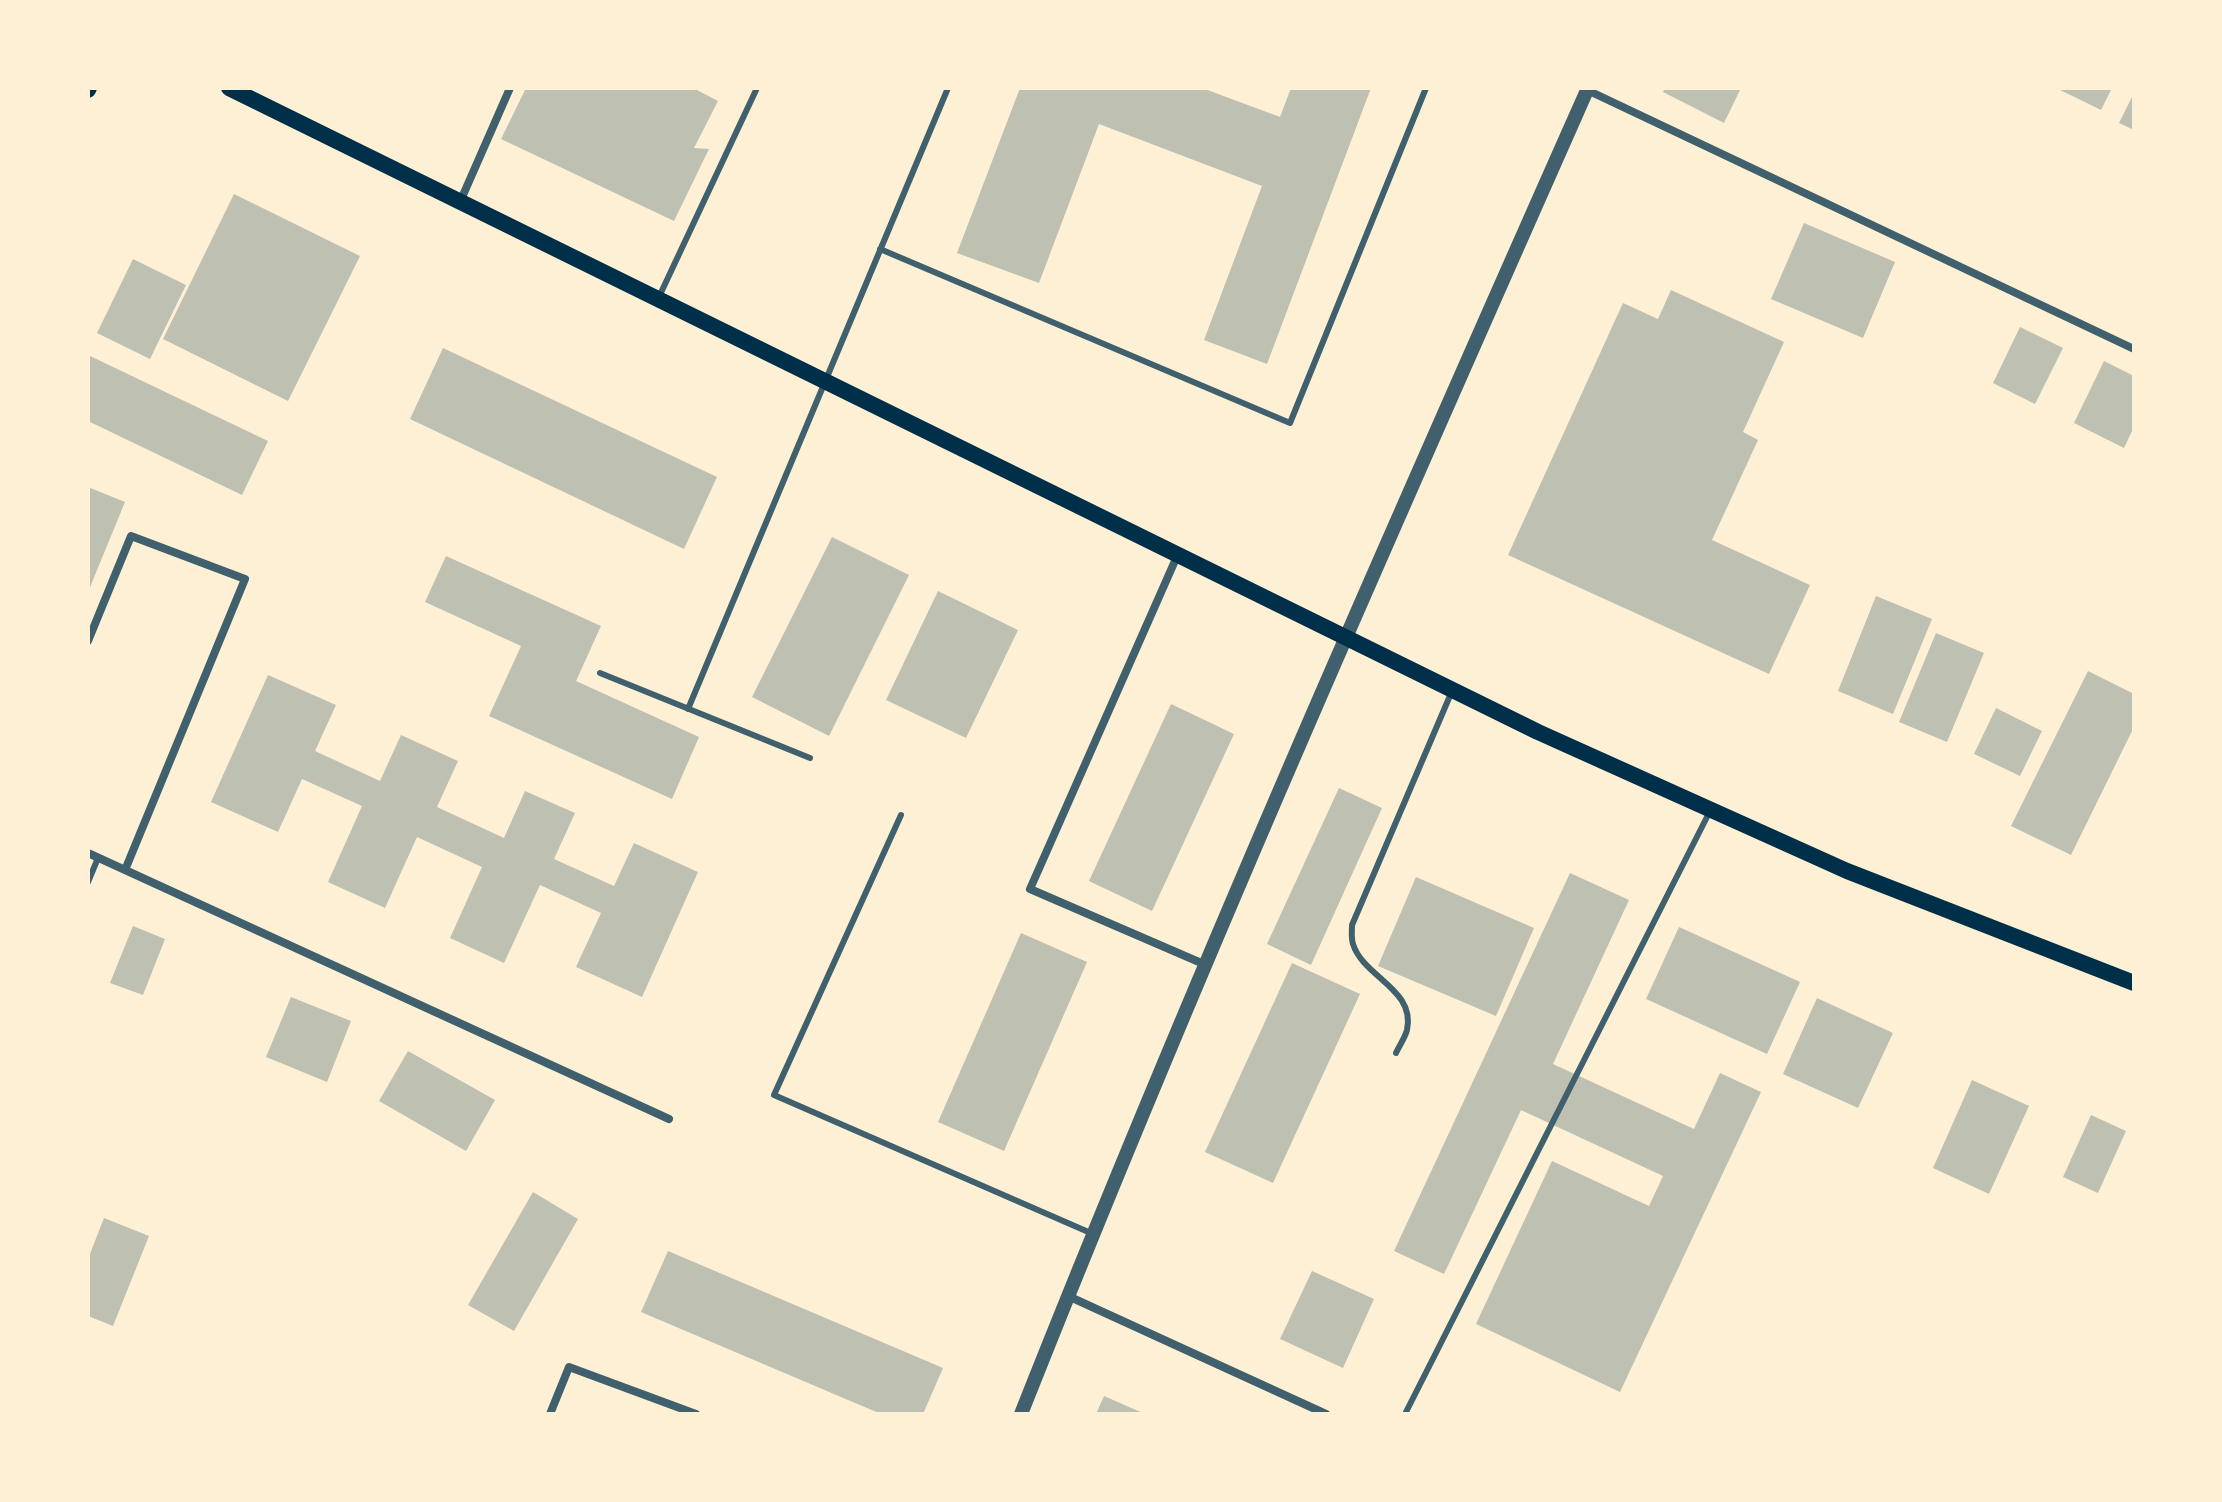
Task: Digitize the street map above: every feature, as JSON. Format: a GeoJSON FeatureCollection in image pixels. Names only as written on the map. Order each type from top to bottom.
{"type":"FeatureCollection","features":[{"type":"Feature","properties":{"kind":"main road"},"geometry":{"type":"LineString","coordinates":[[229,88],[1538,732],[1847,871],[2134,983]]}},
{"type":"Feature","properties":{"kind":"street"},"geometry":{"type":"LineString","coordinates":[[460,202],[510,88]]}},
{"type":"Feature","properties":{"kind":"street"},"geometry":{"type":"LineString","coordinates":[[1021,1414],[1093,1234],[1344,637],[1587,89],[2134,349]]}},
{"type":"Feature","properties":{"kind":"street"},"geometry":{"type":"LineString","coordinates":[[88,641],[131,536],[245,579],[125,870]]}},
{"type":"Feature","properties":{"kind":"street"},"geometry":{"type":"LineString","coordinates":[[1178,554],[1030,889],[1207,966]]}},
{"type":"Feature","properties":{"kind":"street"},"geometry":{"type":"LineString","coordinates":[[88,853],[669,1119]]}},
{"type":"Feature","properties":{"kind":"street"},"geometry":{"type":"LineString","coordinates":[[1068,1296],[1326,1414]]}},
{"type":"Feature","properties":{"kind":"street"},"geometry":{"type":"LineString","coordinates":[[550,1414],[569,1367],[696,1414]]}},
{"type":"Feature","properties":{"kind":"lane"},"geometry":{"type":"LineString","coordinates":[[658,299],[757,88]]}},
{"type":"Feature","properties":{"kind":"lane"},"geometry":{"type":"LineString","coordinates":[[688,709],[948,88]]}},
{"type":"Feature","properties":{"kind":"lane"},"geometry":{"type":"LineString","coordinates":[[880,249],[1290,423],[1426,88]]}},
{"type":"Feature","properties":{"kind":"lane"},"geometry":{"type":"LineString","coordinates":[[600,673],[810,758]]}},
{"type":"Feature","properties":{"kind":"lane"},"geometry":{"type":"LineString","coordinates":[[1396,1053],[1407,1031],[1407,1012],[1397,993],[1364,963],[1353,943],[1352,925],[1452,690]]}},
{"type":"Feature","properties":{"kind":"lane"},"geometry":{"type":"LineString","coordinates":[[1405,1414],[1711,809]]}},
{"type":"Feature","properties":{"kind":"lane"},"geometry":{"type":"LineString","coordinates":[[901,815],[774,1095],[1093,1234]]}},
{"type":"Feature","properties":{"kind":"lane"},"geometry":{"type":"LineString","coordinates":[[88,882],[98,858]]}},
{"type":"Feature","properties":{"kind":"building"},"geometry":{"type":"Polygon","coordinates":[[[526,88],[693,88],[718,101],[694,148],[709,149],[674,221],[501,139],[526,88]]]}},
{"type":"Feature","properties":{"kind":"building"},"geometry":{"type":"Polygon","coordinates":[[[1020,88],[1202,88],[1280,117],[1291,88],[1371,88],[1267,364],[1204,340],[1262,186],[1099,124],[1039,283],[957,253],[1020,88]]]}},
{"type":"Feature","properties":{"kind":"building"},"geometry":{"type":"Polygon","coordinates":[[[1665,88],[1741,88],[1724,123],[1663,92],[1665,88]]]}},
{"type":"Feature","properties":{"kind":"building"},"geometry":{"type":"Polygon","coordinates":[[[2056,88],[2112,88],[2101,110],[2056,88]]]}},
{"type":"Feature","properties":{"kind":"building"},"geometry":{"type":"Polygon","coordinates":[[[2134,93],[2134,130],[2119,123],[2134,93]]]}},
{"type":"Feature","properties":{"kind":"building"},"geometry":{"type":"Polygon","coordinates":[[[234,194],[360,256],[288,401],[163,339],[234,194]]]}},
{"type":"Feature","properties":{"kind":"building"},"geometry":{"type":"Polygon","coordinates":[[[1804,223],[1895,262],[1863,338],[1771,299],[1804,223]]]}},
{"type":"Feature","properties":{"kind":"building"},"geometry":{"type":"Polygon","coordinates":[[[133,259],[186,285],[150,359],[97,333],[133,259]]]}},
{"type":"Feature","properties":{"kind":"building"},"geometry":{"type":"Polygon","coordinates":[[[1671,290],[1784,342],[1743,432],[1758,440],[1712,540],[1810,585],[1769,674],[1508,555],[1623,303],[1658,319],[1671,290]]]}},
{"type":"Feature","properties":{"kind":"building"},"geometry":{"type":"Polygon","coordinates":[[[2020,327],[2063,348],[2035,404],[1993,383],[2020,327]]]}},
{"type":"Feature","properties":{"kind":"building"},"geometry":{"type":"Polygon","coordinates":[[[443,348],[717,477],[684,549],[410,419],[443,348]]]}},
{"type":"Feature","properties":{"kind":"building"},"geometry":{"type":"Polygon","coordinates":[[[88,355],[268,441],[242,495],[88,421],[88,355]]]}},
{"type":"Feature","properties":{"kind":"building"},"geometry":{"type":"Polygon","coordinates":[[[2104,361],[2134,376],[2134,427],[2124,448],[2074,423],[2104,361]]]}},
{"type":"Feature","properties":{"kind":"building"},"geometry":{"type":"Polygon","coordinates":[[[88,487],[125,502],[88,592],[88,487]]]}},
{"type":"Feature","properties":{"kind":"building"},"geometry":{"type":"Polygon","coordinates":[[[832,537],[909,575],[829,736],[752,697],[832,537]]]}},
{"type":"Feature","properties":{"kind":"building"},"geometry":{"type":"Polygon","coordinates":[[[446,556],[601,626],[576,681],[699,737],[672,799],[489,716],[521,646],[425,602],[446,556]]]}},
{"type":"Feature","properties":{"kind":"building"},"geometry":{"type":"Polygon","coordinates":[[[938,591],[1018,630],[966,738],[886,700],[938,591]]]}},
{"type":"Feature","properties":{"kind":"building"},"geometry":{"type":"Polygon","coordinates":[[[1876,596],[1932,619],[1893,714],[1838,691],[1876,596]]]}},
{"type":"Feature","properties":{"kind":"building"},"geometry":{"type":"Polygon","coordinates":[[[1936,633],[1984,653],[1947,742],[1899,722],[1936,633]]]}},
{"type":"Feature","properties":{"kind":"building"},"geometry":{"type":"Polygon","coordinates":[[[2088,671],[2134,694],[2134,727],[2071,855],[2011,826],[2088,671]]]}},
{"type":"Feature","properties":{"kind":"building"},"geometry":{"type":"Polygon","coordinates":[[[268,675],[336,705],[315,751],[380,781],[401,735],[458,761],[437,807],[504,838],[525,791],[575,813],[554,859],[614,886],[634,843],[698,872],[642,997],[576,967],[601,913],[540,885],[504,963],[450,938],[482,867],[417,837],[385,908],[328,882],[362,806],[302,779],[278,832],[211,802],[268,675]]]}},
{"type":"Feature","properties":{"kind":"building"},"geometry":{"type":"Polygon","coordinates":[[[1171,704],[1234,734],[1152,911],[1089,881],[1171,704]]]}},
{"type":"Feature","properties":{"kind":"building"},"geometry":{"type":"Polygon","coordinates":[[[1996,708],[2042,731],[2020,776],[1974,754],[1996,708]]]}},
{"type":"Feature","properties":{"kind":"building"},"geometry":{"type":"Polygon","coordinates":[[[1339,788],[1382,808],[1311,965],[1267,944],[1339,788]]]}},
{"type":"Feature","properties":{"kind":"building"},"geometry":{"type":"Polygon","coordinates":[[[1570,873],[1629,900],[1553,1064],[1694,1129],[1720,1073],[1761,1092],[1620,1392],[1476,1324],[1552,1161],[1649,1206],[1663,1176],[1521,1110],[1444,1274],[1394,1251],[1570,873]]]}},
{"type":"Feature","properties":{"kind":"building"},"geometry":{"type":"Polygon","coordinates":[[[1416,877],[1534,928],[1496,1016],[1378,966],[1416,877]]]}},
{"type":"Feature","properties":{"kind":"building"},"geometry":{"type":"Polygon","coordinates":[[[133,926],[165,939],[143,995],[110,983],[133,926]]]}},
{"type":"Feature","properties":{"kind":"building"},"geometry":{"type":"Polygon","coordinates":[[[1679,927],[1800,982],[1767,1054],[1646,999],[1679,927]]]}},
{"type":"Feature","properties":{"kind":"building"},"geometry":{"type":"Polygon","coordinates":[[[1021,933],[1087,962],[1004,1151],[938,1122],[1021,933]]]}},
{"type":"Feature","properties":{"kind":"building"},"geometry":{"type":"Polygon","coordinates":[[[1292,963],[1360,994],[1273,1183],[1205,1152],[1292,963]]]}},
{"type":"Feature","properties":{"kind":"building"},"geometry":{"type":"Polygon","coordinates":[[[291,997],[351,1021],[327,1082],[266,1057],[291,997]]]}},
{"type":"Feature","properties":{"kind":"building"},"geometry":{"type":"Polygon","coordinates":[[[1817,998],[1893,1033],[1858,1108],[1783,1074],[1817,998]]]}},
{"type":"Feature","properties":{"kind":"building"},"geometry":{"type":"Polygon","coordinates":[[[408,1051],[495,1100],[466,1151],[379,1101],[408,1051]]]}},
{"type":"Feature","properties":{"kind":"building"},"geometry":{"type":"Polygon","coordinates":[[[1972,1080],[2029,1106],[1989,1194],[1933,1168],[1972,1080]]]}},
{"type":"Feature","properties":{"kind":"building"},"geometry":{"type":"Polygon","coordinates":[[[2091,1115],[2126,1131],[2098,1193],[2063,1177],[2091,1115]]]}},
{"type":"Feature","properties":{"kind":"building"},"geometry":{"type":"Polygon","coordinates":[[[533,1192],[578,1219],[514,1331],[468,1305],[533,1192]]]}},
{"type":"Feature","properties":{"kind":"building"},"geometry":{"type":"Polygon","coordinates":[[[104,1218],[149,1236],[113,1326],[88,1316],[88,1259],[104,1218]]]}},
{"type":"Feature","properties":{"kind":"building"},"geometry":{"type":"Polygon","coordinates":[[[668,1251],[943,1368],[923,1414],[881,1414],[641,1312],[668,1251]]]}},
{"type":"Feature","properties":{"kind":"building"},"geometry":{"type":"Polygon","coordinates":[[[1312,1271],[1374,1299],[1343,1368],[1280,1339],[1312,1271]]]}},
{"type":"Feature","properties":{"kind":"building"},"geometry":{"type":"Polygon","coordinates":[[[1104,1396],[1145,1414],[1096,1414],[1104,1396]]]}}]}
